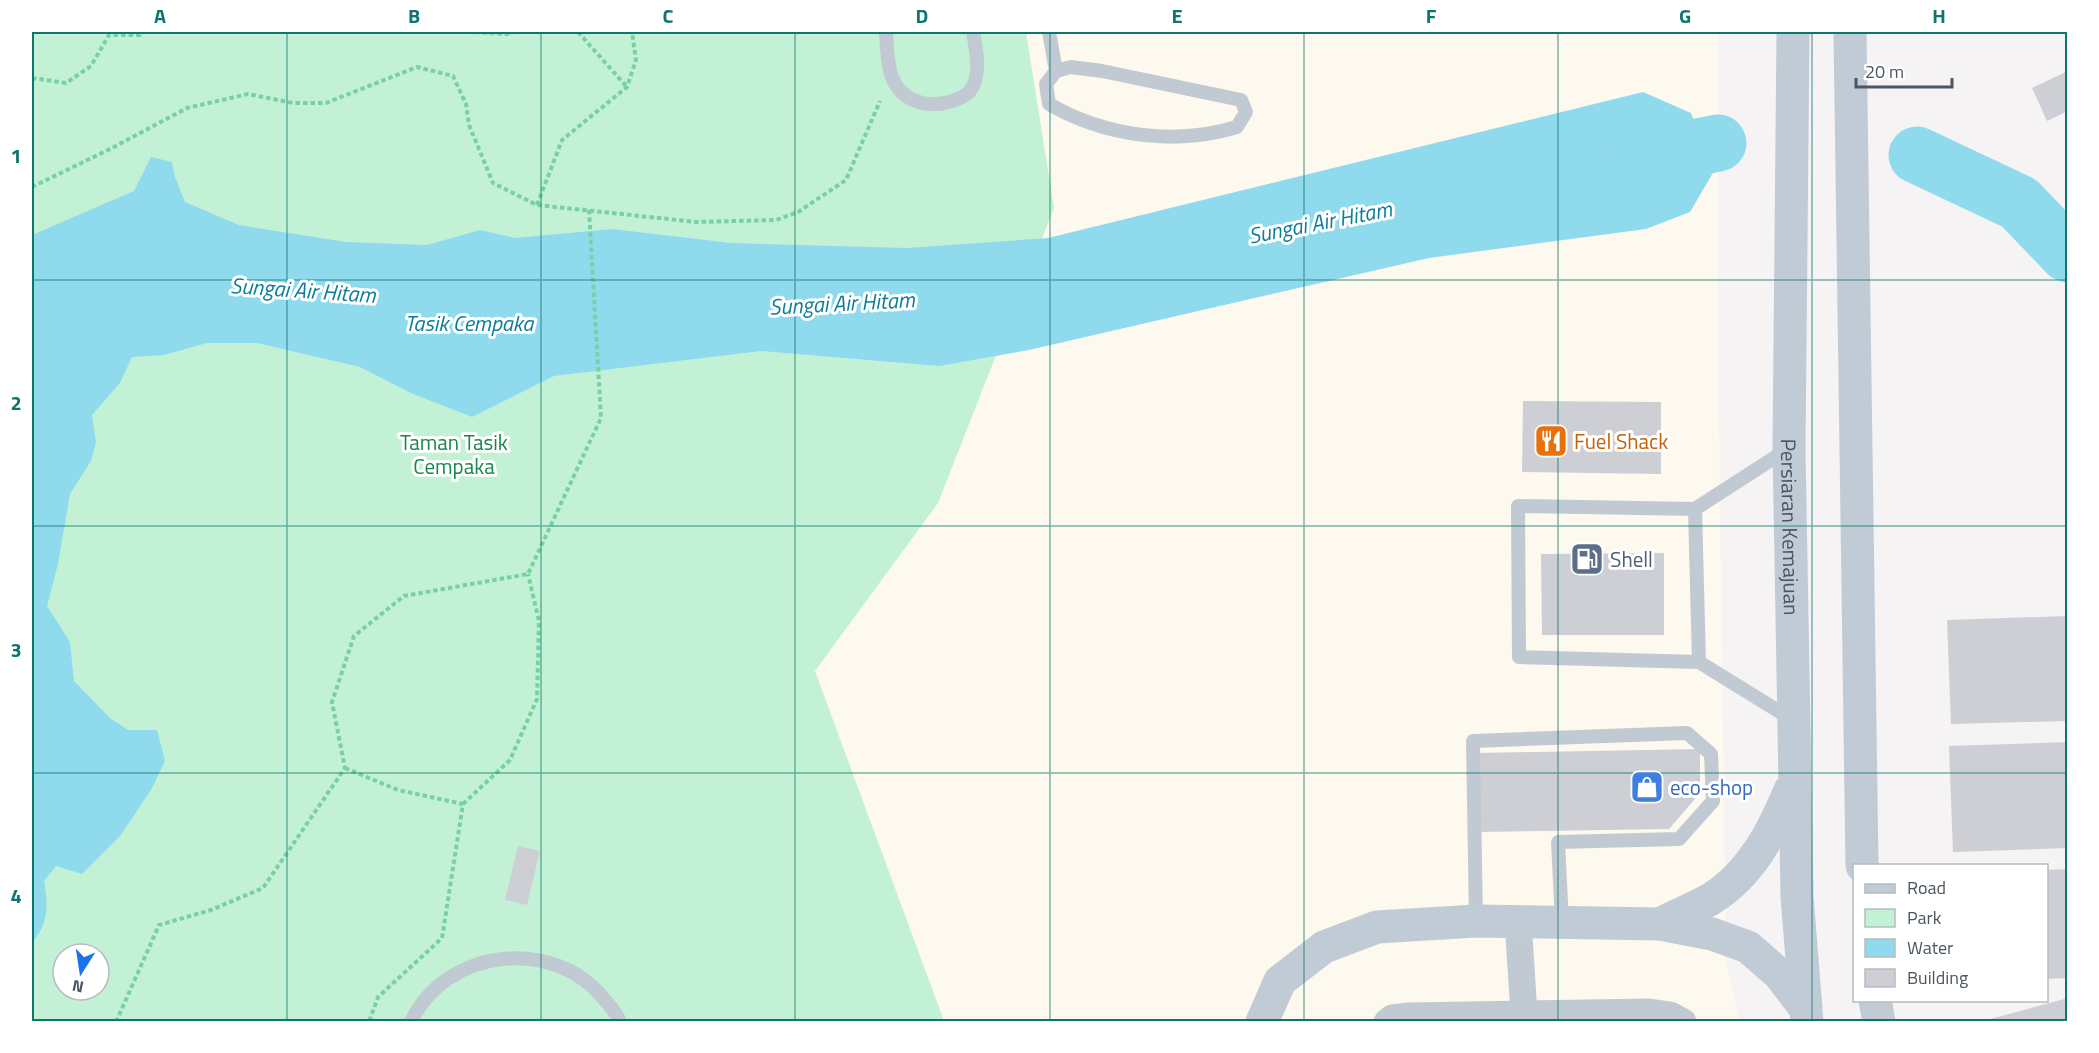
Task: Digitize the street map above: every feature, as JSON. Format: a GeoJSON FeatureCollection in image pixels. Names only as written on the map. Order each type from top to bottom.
{"type":"FeatureCollection","features":[{"type":"Feature","properties":{"kind":"main road"},"geometry":{"type":"LineString","coordinates":[[1850,32],[1862,864]]}},
{"type":"Feature","properties":{"kind":"main road","name":"Persiaran Kemajuan"},"geometry":{"type":"LineString","coordinates":[[1793,35],[1789,449],[1797,896],[1806,1015]]}},
{"type":"Feature","properties":{"kind":"main road"},"geometry":{"type":"LineString","coordinates":[[1660,924],[1712,898],[1747,868],[1773,830],[1795,778]]}},
{"type":"Feature","properties":{"kind":"main road"},"geometry":{"type":"LineString","coordinates":[[1262,1022],[1280,981],[1324,947],[1377,927],[1476,921],[1660,924],[1712,934],[1748,947],[1779,974],[1806,1015]]}},
{"type":"Feature","properties":{"kind":"main road"},"geometry":{"type":"LineString","coordinates":[[1875,1002],[1879,1022]]}},
{"type":"Feature","properties":{"kind":"street"},"geometry":{"type":"LineString","coordinates":[[1518,921],[1524,1018]]}},
{"type":"Feature","properties":{"kind":"street"},"geometry":{"type":"LineString","coordinates":[[1387,1022],[1392,1018],[1409,1016],[1524,1018],[1649,1012],[1670,1015],[1683,1022]]}},
{"type":"Feature","properties":{"kind":"lane"},"geometry":{"type":"LineString","coordinates":[[886,32],[892,76],[901,93],[915,102],[931,105],[956,101],[970,90],[975,78],[977,62],[973,32]]}},
{"type":"Feature","properties":{"kind":"lane"},"geometry":{"type":"LineString","coordinates":[[1049,32],[1056,71],[1046,84],[1049,104],[1071,117],[1106,129],[1162,137],[1214,134],[1237,127],[1246,112],[1241,100],[1102,71],[1071,67],[1056,71]]}},
{"type":"Feature","properties":{"kind":"lane"},"geometry":{"type":"LineString","coordinates":[[1789,449],[1695,509],[1518,506],[1519,657],[1699,662],[1794,721]]}},
{"type":"Feature","properties":{"kind":"lane"},"geometry":{"type":"LineString","coordinates":[[1695,509],[1699,662]]}},
{"type":"Feature","properties":{"kind":"lane"},"geometry":{"type":"LineString","coordinates":[[1476,921],[1473,741],[1687,733],[1711,754],[1713,801],[1679,839],[1558,842],[1562,922]]}},
{"type":"Feature","properties":{"kind":"lane"},"geometry":{"type":"LineString","coordinates":[[411,1022],[418,1006],[448,978],[485,960],[526,957],[565,968],[596,989],[620,1022]]}},
{"type":"Feature","properties":{"kind":"path"},"geometry":{"type":"LineString","coordinates":[[32,78],[66,82],[91,66],[110,35],[140,35],[143,32]]}},
{"type":"Feature","properties":{"kind":"path"},"geometry":{"type":"LineString","coordinates":[[476,32],[506,34],[513,32]]}},
{"type":"Feature","properties":{"kind":"path"},"geometry":{"type":"LineString","coordinates":[[578,32],[627,87]]}},
{"type":"Feature","properties":{"kind":"path"},"geometry":{"type":"LineString","coordinates":[[537,205],[562,140],[627,87],[636,60],[632,32]]}},
{"type":"Feature","properties":{"kind":"path"},"geometry":{"type":"LineString","coordinates":[[32,187],[187,108],[248,94],[293,103],[326,103],[417,67],[453,76],[466,104],[468,125],[493,183],[537,205],[696,222],[776,220],[798,212],[846,180],[868,125],[892,76]]}},
{"type":"Feature","properties":{"kind":"path"},"geometry":{"type":"LineString","coordinates":[[369,1022],[378,997],[442,938],[463,804],[510,760],[537,699],[539,621],[528,574],[601,418],[589,210]]}},
{"type":"Feature","properties":{"kind":"path"},"geometry":{"type":"LineString","coordinates":[[116,1022],[159,925],[211,910],[263,888],[345,768],[332,702],[354,636],[404,596],[528,574]]}},
{"type":"Feature","properties":{"kind":"path"},"geometry":{"type":"LineString","coordinates":[[345,768],[398,790],[463,804]]}},
{"type":"Feature","properties":{"kind":"shaded area"},"geometry":{"type":"Polygon","coordinates":[[[32,32],[1718,32],[1718,339],[1726,961],[1740,1021],[32,1021],[32,32]]]}},
{"type":"Feature","properties":{"kind":"green space","name":"Taman Tasik Cempaka"},"geometry":{"type":"Polygon","coordinates":[[[32,32],[1026,32],[1054,208],[938,503],[815,671],[944,1021],[32,1021],[32,32]]]}},
{"type":"Feature","properties":{"kind":"water","name":"Tasik Cempaka"},"geometry":{"type":"Polygon","coordinates":[[[1643,92],[1691,113],[1714,171],[1690,212],[1646,229],[1429,258],[1029,350],[939,366],[761,351],[554,376],[472,417],[411,393],[360,367],[257,343],[207,343],[164,355],[132,357],[120,383],[92,415],[96,442],[91,461],[70,494],[58,564],[47,606],[70,642],[74,681],[110,718],[128,730],[157,730],[165,761],[151,790],[120,836],[82,874],[56,866],[44,881],[46,914],[42,928],[32,943],[32,235],[134,191],[151,157],[172,162],[185,202],[239,225],[346,242],[427,245],[480,230],[515,238],[612,229],[731,243],[907,248],[1048,238],[1643,92]]]}},
{"type":"Feature","properties":{"kind":"building"},"geometry":{"type":"Polygon","coordinates":[[[2068,71],[2068,111],[2047,121],[2032,88],[2068,71]]]}},
{"type":"Feature","properties":{"kind":"building"},"geometry":{"type":"Polygon","coordinates":[[[1523,401],[1661,402],[1661,474],[1522,472],[1523,401]]]}},
{"type":"Feature","properties":{"kind":"building"},"geometry":{"type":"Polygon","coordinates":[[[1664,553],[1664,635],[1542,635],[1541,554],[1664,553]]]}},
{"type":"Feature","properties":{"kind":"building"},"geometry":{"type":"Polygon","coordinates":[[[2068,616],[2068,721],[1951,724],[1947,620],[2068,616]]]}},
{"type":"Feature","properties":{"kind":"building"},"geometry":{"type":"Polygon","coordinates":[[[2068,742],[2068,848],[1953,852],[1949,746],[2068,742]]]}},
{"type":"Feature","properties":{"kind":"building"},"geometry":{"type":"Polygon","coordinates":[[[1700,749],[1700,793],[1669,829],[1478,832],[1477,753],[1700,749]]]}},
{"type":"Feature","properties":{"kind":"building"},"geometry":{"type":"Polygon","coordinates":[[[518,846],[540,851],[527,905],[505,900],[518,846]]]}},
{"type":"Feature","properties":{"kind":"building"},"geometry":{"type":"Polygon","coordinates":[[[2068,869],[2068,978],[2048,979],[2048,870],[2068,869]]]}},
{"type":"Feature","properties":{"kind":"building"},"geometry":{"type":"Polygon","coordinates":[[[2068,998],[2068,1022],[1983,1022],[1983,1021],[2068,998]]]}},
{"type":"Feature","properties":{"kind":"waterway","name":"Sungai Air Hitam"},"geometry":{"type":"LineString","coordinates":[[1628,161],[1718,143]]}},
{"type":"Feature","properties":{"kind":"waterway","name":"Sungai Air Hitam"},"geometry":{"type":"LineString","coordinates":[[1917,155],[2019,203],[2068,254]]}},
{"type":"Feature","properties":{"kind":"place","name":"Fuel Shack"},"geometry":{"type":"Point","coordinates":[1551,441]}},
{"type":"Feature","properties":{"kind":"place","name":"Shell"},"geometry":{"type":"Point","coordinates":[1587,559]}},
{"type":"Feature","properties":{"kind":"place","name":"eco-shop"},"geometry":{"type":"Point","coordinates":[1647,787]}}]}
